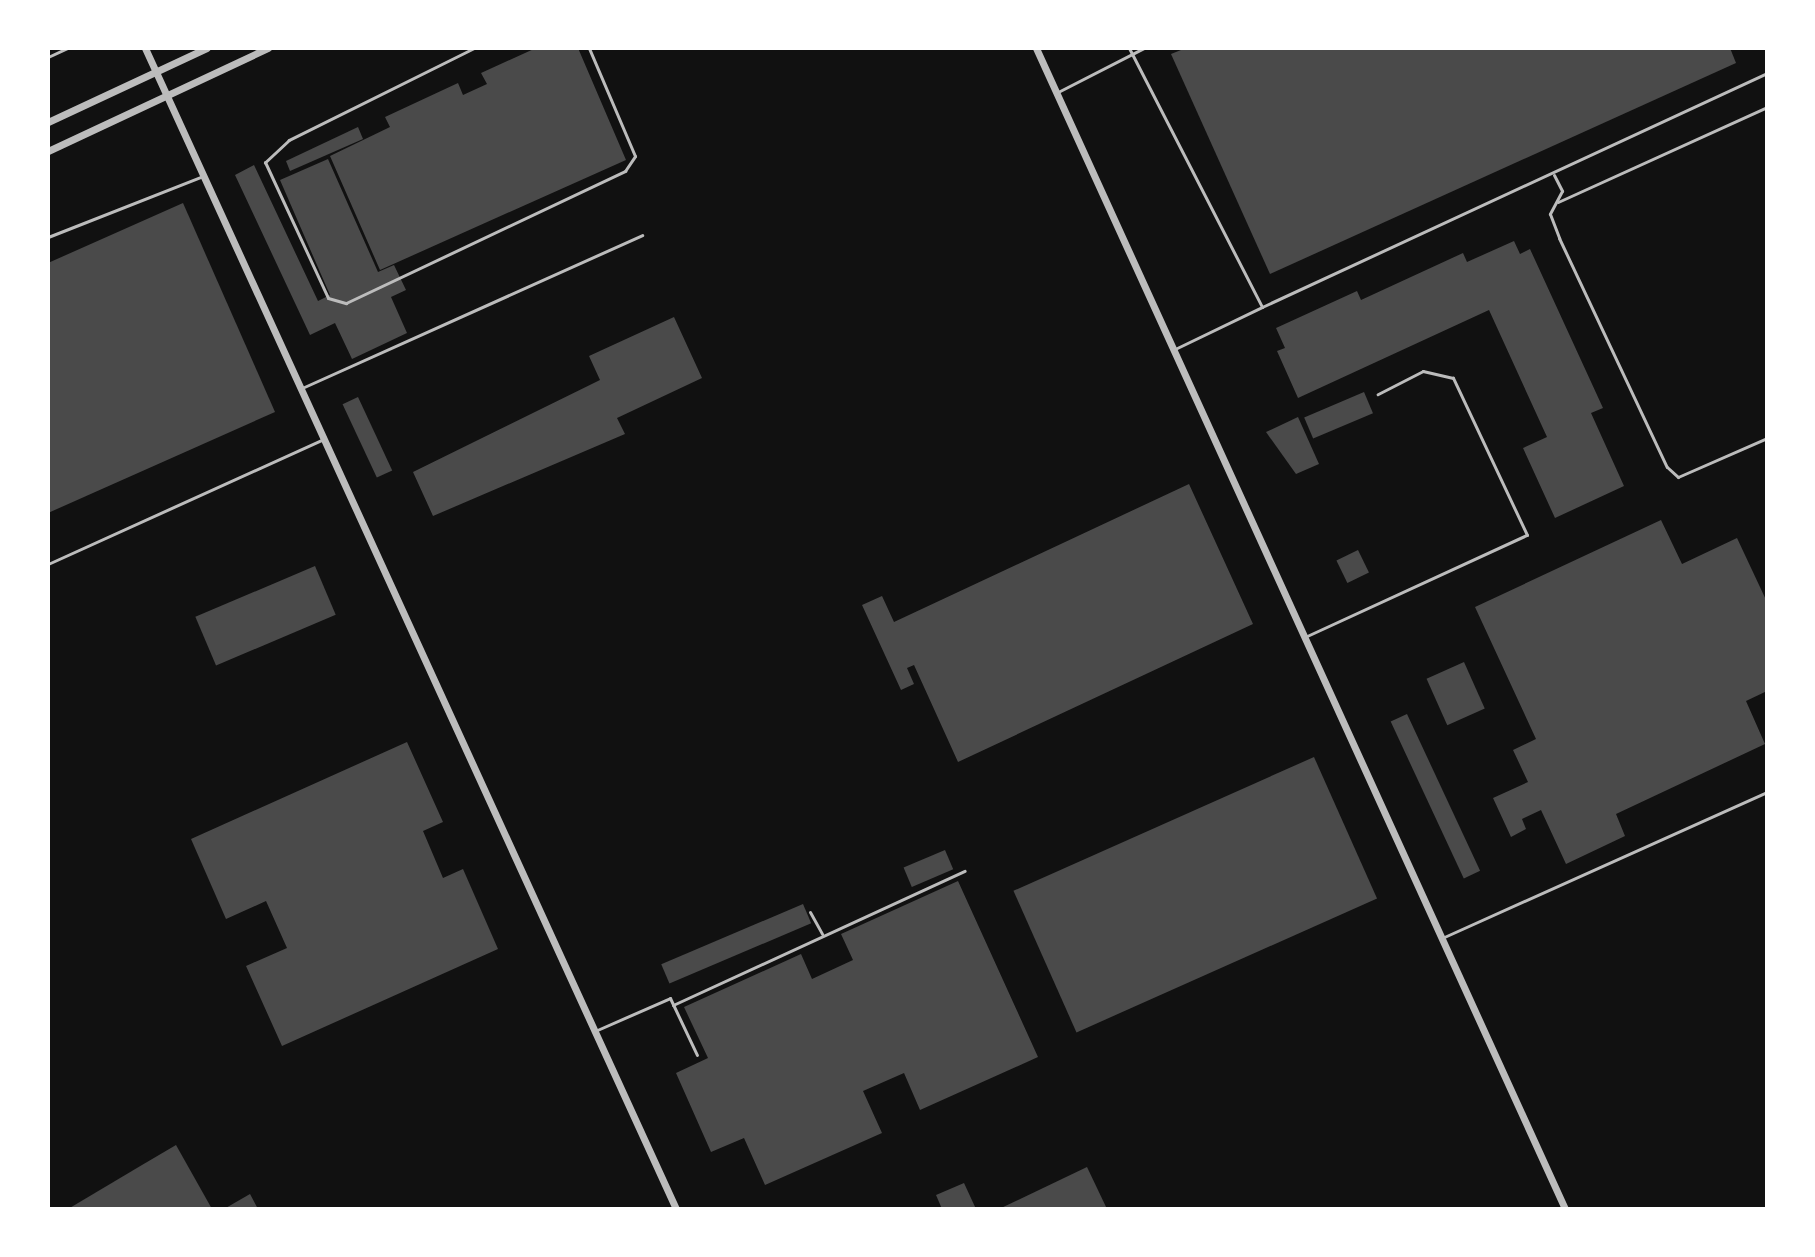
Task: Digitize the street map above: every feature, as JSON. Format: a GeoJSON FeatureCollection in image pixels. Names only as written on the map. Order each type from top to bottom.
{"type":"FeatureCollection","features":[{"type":"Feature","properties":{"kind":"street"},"geometry":{"type":"LineString","coordinates":[[145,48],[676,1209]]}},
{"type":"Feature","properties":{"kind":"street"},"geometry":{"type":"LineString","coordinates":[[48,122],[207,48]]}},
{"type":"Feature","properties":{"kind":"street"},"geometry":{"type":"LineString","coordinates":[[48,151],[268,48]]}},
{"type":"Feature","properties":{"kind":"street"},"geometry":{"type":"LineString","coordinates":[[1037,48],[1565,1209]]}},
{"type":"Feature","properties":{"kind":"lane"},"geometry":{"type":"LineString","coordinates":[[48,57],[67,48]]}},
{"type":"Feature","properties":{"kind":"lane"},"geometry":{"type":"LineString","coordinates":[[474,48],[460,50],[289,140],[265,162],[328,298],[346,303],[625,171],[635,156],[589,48]]}},
{"type":"Feature","properties":{"kind":"lane"},"geometry":{"type":"LineString","coordinates":[[1129,48],[1262,307]]}},
{"type":"Feature","properties":{"kind":"lane"},"geometry":{"type":"LineString","coordinates":[[1056,93],[1144,48]]}},
{"type":"Feature","properties":{"kind":"lane"},"geometry":{"type":"LineString","coordinates":[[1175,349],[1554,175],[1767,73]]}},
{"type":"Feature","properties":{"kind":"lane"},"geometry":{"type":"LineString","coordinates":[[1767,107],[1558,202],[1550,214],[1667,467],[1678,477],[1767,438]]}},
{"type":"Feature","properties":{"kind":"lane"},"geometry":{"type":"LineString","coordinates":[[1554,175],[1558,202]]}},
{"type":"Feature","properties":{"kind":"lane"},"geometry":{"type":"LineString","coordinates":[[48,237],[203,176]]}},
{"type":"Feature","properties":{"kind":"lane"},"geometry":{"type":"LineString","coordinates":[[302,388],[642,235]]}},
{"type":"Feature","properties":{"kind":"lane"},"geometry":{"type":"LineString","coordinates":[[1307,636],[1527,535],[1453,378],[1423,371],[1378,394]]}},
{"type":"Feature","properties":{"kind":"lane"},"geometry":{"type":"LineString","coordinates":[[48,564],[324,438]]}},
{"type":"Feature","properties":{"kind":"lane"},"geometry":{"type":"LineString","coordinates":[[1442,938],[1767,792]]}},
{"type":"Feature","properties":{"kind":"lane"},"geometry":{"type":"LineString","coordinates":[[673,1005],[965,871]]}},
{"type":"Feature","properties":{"kind":"lane"},"geometry":{"type":"LineString","coordinates":[[810,912],[822,934]]}},
{"type":"Feature","properties":{"kind":"lane"},"geometry":{"type":"LineString","coordinates":[[595,1031],[670,998],[697,1055]]}},
{"type":"Feature","properties":{"kind":"building"},"geometry":{"type":"Polygon","coordinates":[[[536,48],[578,48],[626,160],[380,270],[330,156],[390,127],[385,117],[458,83],[463,95],[487,84],[481,73],[536,48]]]}},
{"type":"Feature","properties":{"kind":"building"},"geometry":{"type":"Polygon","coordinates":[[[1186,48],[1730,48],[1736,63],[1270,274],[1171,54],[1186,48]]]}},
{"type":"Feature","properties":{"kind":"building"},"geometry":{"type":"Polygon","coordinates":[[[358,127],[363,139],[290,171],[286,161],[358,127]]]}},
{"type":"Feature","properties":{"kind":"building"},"geometry":{"type":"Polygon","coordinates":[[[328,159],[378,272],[394,265],[406,290],[391,297],[407,333],[352,359],[335,323],[310,335],[235,175],[254,165],[318,301],[330,295],[280,180],[328,159]]]}},
{"type":"Feature","properties":{"kind":"building"},"geometry":{"type":"Polygon","coordinates":[[[183,203],[275,412],[48,513],[48,263],[183,203]]]}},
{"type":"Feature","properties":{"kind":"building"},"geometry":{"type":"Polygon","coordinates":[[[1514,241],[1520,254],[1530,249],[1603,408],[1591,413],[1624,486],[1555,518],[1523,448],[1547,437],[1489,310],[1298,398],[1277,351],[1285,348],[1276,328],[1357,291],[1361,300],[1463,253],[1467,262],[1514,241]]]}},
{"type":"Feature","properties":{"kind":"building"},"geometry":{"type":"Polygon","coordinates":[[[674,317],[702,378],[617,418],[625,434],[433,516],[413,472],[600,380],[589,356],[674,317]]]}},
{"type":"Feature","properties":{"kind":"building"},"geometry":{"type":"Polygon","coordinates":[[[1364,392],[1373,413],[1313,439],[1304,417],[1364,392]]]}},
{"type":"Feature","properties":{"kind":"building"},"geometry":{"type":"Polygon","coordinates":[[[358,397],[392,470],[377,478],[343,404],[358,397]]]}},
{"type":"Feature","properties":{"kind":"building"},"geometry":{"type":"Polygon","coordinates":[[[1298,417],[1319,464],[1296,474],[1266,432],[1298,417]]]}},
{"type":"Feature","properties":{"kind":"building"},"geometry":{"type":"Polygon","coordinates":[[[1189,484],[1253,624],[958,762],[914,665],[907,668],[914,684],[901,690],[862,605],[882,596],[894,622],[1189,484]]]}},
{"type":"Feature","properties":{"kind":"building"},"geometry":{"type":"Polygon","coordinates":[[[1661,520],[1682,564],[1737,538],[1767,602],[1767,691],[1746,701],[1765,744],[1616,814],[1625,836],[1566,864],[1541,810],[1522,819],[1526,829],[1511,837],[1493,798],[1528,782],[1513,750],[1536,739],[1475,607],[1661,520]]]}},
{"type":"Feature","properties":{"kind":"building"},"geometry":{"type":"Polygon","coordinates":[[[1358,550],[1369,572],[1347,583],[1336,561],[1358,550]]]}},
{"type":"Feature","properties":{"kind":"building"},"geometry":{"type":"Polygon","coordinates":[[[315,566],[336,615],[216,666],[195,617],[315,566]]]}},
{"type":"Feature","properties":{"kind":"building"},"geometry":{"type":"Polygon","coordinates":[[[1464,662],[1485,709],[1447,725],[1427,679],[1464,662]]]}},
{"type":"Feature","properties":{"kind":"building"},"geometry":{"type":"Polygon","coordinates":[[[1407,714],[1480,871],[1464,878],[1391,722],[1407,714]]]}},
{"type":"Feature","properties":{"kind":"building"},"geometry":{"type":"Polygon","coordinates":[[[407,742],[443,822],[423,831],[443,878],[463,869],[498,949],[282,1046],[246,966],[287,948],[266,901],[226,919],[191,839],[407,742]]]}},
{"type":"Feature","properties":{"kind":"building"},"geometry":{"type":"Polygon","coordinates":[[[1314,757],[1377,899],[1076,1032],[1013,891],[1314,757]]]}},
{"type":"Feature","properties":{"kind":"building"},"geometry":{"type":"Polygon","coordinates":[[[945,850],[953,869],[912,887],[904,868],[945,850]]]}},
{"type":"Feature","properties":{"kind":"building"},"geometry":{"type":"Polygon","coordinates":[[[958,881],[1038,1057],[920,1110],[904,1073],[863,1091],[882,1133],[765,1185],[744,1138],[711,1152],[676,1073],[708,1058],[684,1007],[801,954],[812,979],[853,960],[841,934],[958,881]]]}},
{"type":"Feature","properties":{"kind":"building"},"geometry":{"type":"Polygon","coordinates":[[[803,904],[811,923],[669,984],[661,964],[803,904]]]}},
{"type":"Feature","properties":{"kind":"building"},"geometry":{"type":"Polygon","coordinates":[[[176,1145],[212,1209],[68,1209],[142,1165],[176,1145]]]}},
{"type":"Feature","properties":{"kind":"building"},"geometry":{"type":"Polygon","coordinates":[[[1087,1167],[1107,1209],[999,1209],[1087,1167]]]}},
{"type":"Feature","properties":{"kind":"building"},"geometry":{"type":"Polygon","coordinates":[[[964,1183],[976,1209],[942,1209],[936,1195],[964,1183]]]}},
{"type":"Feature","properties":{"kind":"building"},"geometry":{"type":"Polygon","coordinates":[[[250,1194],[258,1209],[224,1209],[250,1194]]]}}]}
